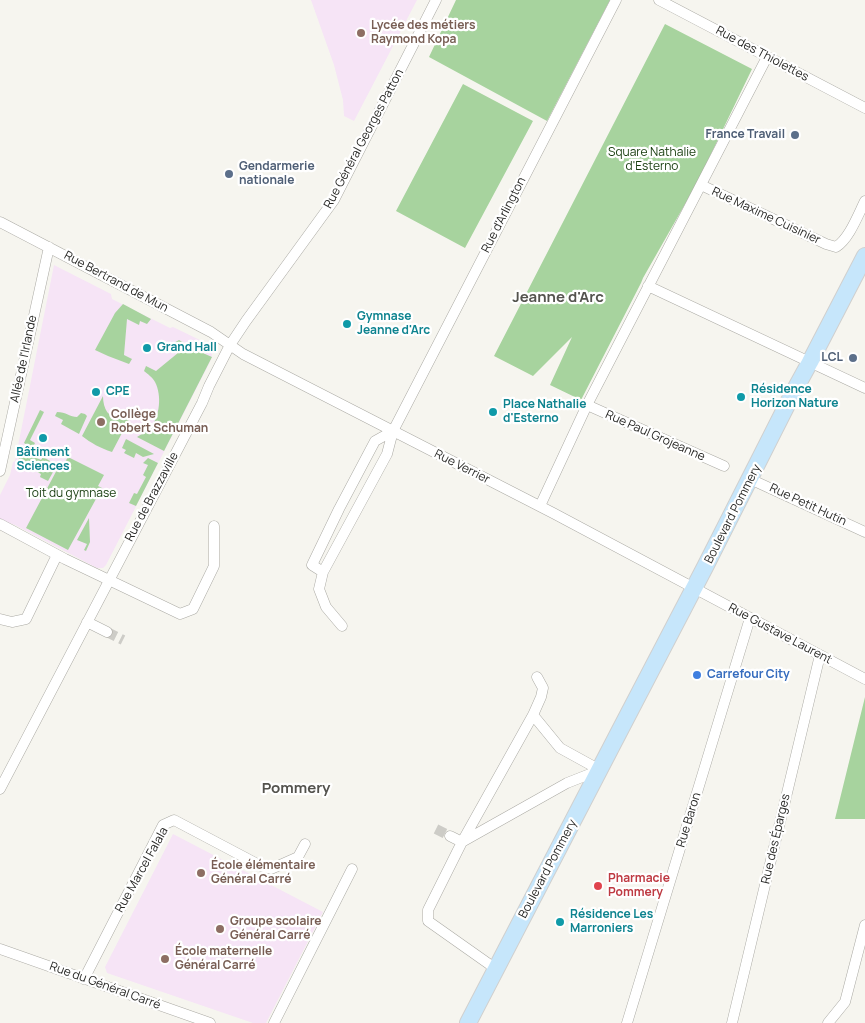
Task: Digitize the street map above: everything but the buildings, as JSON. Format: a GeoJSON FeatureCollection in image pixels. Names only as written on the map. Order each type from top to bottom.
{"type":"FeatureCollection","features":[{"type":"Feature","properties":{"kind":"main road","name":"Boulevard Pommery"},"geometry":{"type":"LineString","coordinates":[[468,1023],[793,393],[864,260]]}},
{"type":"Feature","properties":{"kind":"street","name":"Rue Général Georges Patton"},"geometry":{"type":"LineString","coordinates":[[230,345],[334,200],[436,0]]}},
{"type":"Feature","properties":{"kind":"street","name":"Rue d'Arlington"},"geometry":{"type":"LineString","coordinates":[[342,626],[326,607],[319,589],[323,572],[387,454],[393,431],[616,0]]}},
{"type":"Feature","properties":{"kind":"street","name":"Rue des Thiolettes"},"geometry":{"type":"LineString","coordinates":[[659,0],[865,108]]}},
{"type":"Feature","properties":{"kind":"street"},"geometry":{"type":"LineString","coordinates":[[540,506],[587,405],[767,57]]}},
{"type":"Feature","properties":{"kind":"street","name":"Rue Maxime Cuisinier"},"geometry":{"type":"LineString","coordinates":[[701,185],[836,247],[842,244],[846,238],[865,201]]}},
{"type":"Feature","properties":{"kind":"street","name":"Rue Bertrand de Mun"},"geometry":{"type":"LineString","coordinates":[[0,222],[211,332],[230,345]]}},
{"type":"Feature","properties":{"kind":"street","name":"Allée de l'Irlande"},"geometry":{"type":"LineString","coordinates":[[0,471],[49,247]]}},
{"type":"Feature","properties":{"kind":"street"},"geometry":{"type":"LineString","coordinates":[[648,286],[865,388]]}},
{"type":"Feature","properties":{"kind":"street","name":"Rue Verrier"},"geometry":{"type":"LineString","coordinates":[[230,345],[246,356],[540,506],[694,588]]}},
{"type":"Feature","properties":{"kind":"street","name":"Rue de Brazzaville"},"geometry":{"type":"LineString","coordinates":[[0,789],[202,403],[230,345]]}},
{"type":"Feature","properties":{"kind":"street","name":"Rue Paul Grojeanne"},"geometry":{"type":"LineString","coordinates":[[587,405],[724,466]]}},
{"type":"Feature","properties":{"kind":"street","name":"Rue d'Arlington"},"geometry":{"type":"LineString","coordinates":[[323,572],[312,565],[339,509],[375,441],[393,431]]}},
{"type":"Feature","properties":{"kind":"street","name":"Rue Petit Hutin"},"geometry":{"type":"LineString","coordinates":[[750,479],[865,532]]}},
{"type":"Feature","properties":{"kind":"street"},"geometry":{"type":"LineString","coordinates":[[0,524],[58,555],[180,614],[193,609],[214,566],[214,526]]}},
{"type":"Feature","properties":{"kind":"street"},"geometry":{"type":"LineString","coordinates":[[0,619],[12,622],[26,619],[58,555]]}},
{"type":"Feature","properties":{"kind":"street","name":"Rue Gustave Laurent"},"geometry":{"type":"LineString","coordinates":[[694,588],[865,680]]}},
{"type":"Feature","properties":{"kind":"street","name":"Rue Baron"},"geometry":{"type":"LineString","coordinates":[[628,1023],[750,618]]}},
{"type":"Feature","properties":{"kind":"street"},"geometry":{"type":"LineString","coordinates":[[87,622],[107,632]]}},
{"type":"Feature","properties":{"kind":"street","name":"Rue des Éparges"},"geometry":{"type":"LineString","coordinates":[[732,1023],[820,655]]}},
{"type":"Feature","properties":{"kind":"street"},"geometry":{"type":"LineString","coordinates":[[496,969],[428,922],[428,910],[462,842],[541,697],[543,688],[537,677]]}},
{"type":"Feature","properties":{"kind":"street"},"geometry":{"type":"LineString","coordinates":[[533,714],[560,748],[600,770]]}},
{"type":"Feature","properties":{"kind":"street"},"geometry":{"type":"LineString","coordinates":[[462,842],[567,783],[600,770]]}},
{"type":"Feature","properties":{"kind":"street","name":"Rue Marcel Falala"},"geometry":{"type":"LineString","coordinates":[[84,979],[163,825],[174,820],[263,867],[272,868],[298,857],[305,844]]}},
{"type":"Feature","properties":{"kind":"street"},"geometry":{"type":"LineString","coordinates":[[450,836],[462,842]]}},
{"type":"Feature","properties":{"kind":"street"},"geometry":{"type":"LineString","coordinates":[[274,1023],[352,869]]}},
{"type":"Feature","properties":{"kind":"street"},"geometry":{"type":"LineString","coordinates":[[828,1023],[845,1002],[865,925]]}},
{"type":"Feature","properties":{"kind":"street","name":"Rue du Général Carré"},"geometry":{"type":"LineString","coordinates":[[0,949],[210,1023]]}},
{"type":"Feature","properties":{"kind":"shaded area","name":"Lycée des métiers Raymond Kopa"},"geometry":{"type":"Polygon","coordinates":[[[311,0],[417,0],[354,121],[344,116],[343,100],[334,65],[311,0]]]}},
{"type":"Feature","properties":{"kind":"shaded area","name":"Collège Robert Schuman"},"geometry":{"type":"Polygon","coordinates":[[[54,265],[111,294],[112,299],[170,328],[173,327],[204,342],[209,345],[212,351],[210,362],[103,568],[97,568],[15,525],[0,520],[0,495],[15,461],[54,265]]]}},
{"type":"Feature","properties":{"kind":"shaded area","name":"Groupe scolaire Général Carré"},"geometry":{"type":"Polygon","coordinates":[[[173,834],[323,912],[266,1023],[253,1023],[107,973],[105,967],[173,834]]]}},
{"type":"Feature","properties":{"kind":"green space"},"geometry":{"type":"Polygon","coordinates":[[[456,0],[610,0],[547,121],[429,57],[456,0]]]}},
{"type":"Feature","properties":{"kind":"green space","name":"Square Nathalie d'Esterno"},"geometry":{"type":"Polygon","coordinates":[[[665,24],[752,69],[697,183],[643,278],[581,400],[550,385],[572,337],[533,376],[494,356],[665,24]]]}},
{"type":"Feature","properties":{"kind":"green space"},"geometry":{"type":"Polygon","coordinates":[[[463,84],[533,121],[465,248],[396,211],[463,84]]]}},
{"type":"Feature","properties":{"kind":"green space"},"geometry":{"type":"Polygon","coordinates":[[[123,304],[151,319],[147,324],[140,321],[139,325],[127,319],[124,355],[132,359],[129,364],[95,350],[115,313],[123,304]]]}},
{"type":"Feature","properties":{"kind":"green space"},"geometry":{"type":"Polygon","coordinates":[[[179,340],[212,357],[164,451],[137,437],[150,428],[156,418],[159,406],[159,393],[155,382],[144,371],[146,366],[156,371],[184,348],[174,343],[179,340]]]}},
{"type":"Feature","properties":{"kind":"green space"},"geometry":{"type":"Polygon","coordinates":[[[103,396],[105,409],[112,416],[127,416],[133,412],[112,452],[82,436],[103,396]]]}},
{"type":"Feature","properties":{"kind":"green space"},"geometry":{"type":"Polygon","coordinates":[[[40,410],[44,412],[30,440],[35,443],[29,454],[41,460],[43,457],[57,465],[48,481],[40,477],[41,474],[32,469],[32,465],[22,461],[20,464],[17,462],[21,454],[26,452],[29,446],[24,443],[40,410]]]}},
{"type":"Feature","properties":{"kind":"green space"},"geometry":{"type":"Polygon","coordinates":[[[57,412],[77,417],[81,413],[87,416],[79,434],[61,424],[63,420],[55,416],[57,412]]]}},
{"type":"Feature","properties":{"kind":"green space"},"geometry":{"type":"Polygon","coordinates":[[[126,439],[154,454],[143,457],[136,453],[134,458],[124,453],[126,450],[122,448],[126,439]]]}},
{"type":"Feature","properties":{"kind":"green space","name":"Toit du gymnase"},"geometry":{"type":"Polygon","coordinates":[[[68,457],[104,475],[98,486],[102,488],[68,550],[26,528],[59,466],[62,467],[68,457]]]}},
{"type":"Feature","properties":{"kind":"green space"},"geometry":{"type":"Polygon","coordinates":[[[148,458],[158,463],[136,506],[129,503],[134,493],[137,494],[146,477],[143,475],[148,465],[143,463],[148,458]]]}},
{"type":"Feature","properties":{"kind":"green space"},"geometry":{"type":"Polygon","coordinates":[[[89,518],[90,542],[86,551],[84,550],[87,544],[77,540],[89,518]]]}},
{"type":"Feature","properties":{"kind":"green space"},"geometry":{"type":"Polygon","coordinates":[[[865,697],[865,819],[835,819],[865,697]]]}},
{"type":"Feature","properties":{"kind":"tunnel"},"geometry":{"type":"LineString","coordinates":[[107,632],[123,640]]}},
{"type":"Feature","properties":{"kind":"tunnel"},"geometry":{"type":"LineString","coordinates":[[436,829],[450,836]]}},
{"type":"Feature","properties":{"kind":"place","name":"Lycée des métiers Raymond Kopa"},"geometry":{"type":"Point","coordinates":[361,33]}},
{"type":"Feature","properties":{"kind":"place","name":"France Travail"},"geometry":{"type":"Point","coordinates":[795,135]}},
{"type":"Feature","properties":{"kind":"place","name":"Gendarmerie nationale"},"geometry":{"type":"Point","coordinates":[229,174]}},
{"type":"Feature","properties":{"kind":"place","name":"Gymnase Jeanne d'Arc"},"geometry":{"type":"Point","coordinates":[347,324]}},
{"type":"Feature","properties":{"kind":"place","name":"Grand Hall"},"geometry":{"type":"Point","coordinates":[147,348]}},
{"type":"Feature","properties":{"kind":"place","name":"LCL"},"geometry":{"type":"Point","coordinates":[853,358]}},
{"type":"Feature","properties":{"kind":"place","name":"CPE"},"geometry":{"type":"Point","coordinates":[96,392]}},
{"type":"Feature","properties":{"kind":"place","name":"Résidence Horizon Nature"},"geometry":{"type":"Point","coordinates":[741,397]}},
{"type":"Feature","properties":{"kind":"place","name":"Place Nathalie d'Esterno"},"geometry":{"type":"Point","coordinates":[493,412]}},
{"type":"Feature","properties":{"kind":"place","name":"Collège Robert Schuman"},"geometry":{"type":"Point","coordinates":[101,422]}},
{"type":"Feature","properties":{"kind":"place","name":"Bâtiment Sciences"},"geometry":{"type":"Point","coordinates":[43,438]}},
{"type":"Feature","properties":{"kind":"place","name":"Carrefour City"},"geometry":{"type":"Point","coordinates":[697,675]}},
{"type":"Feature","properties":{"kind":"place","name":"École élémentaire Général Carré"},"geometry":{"type":"Point","coordinates":[201,873]}},
{"type":"Feature","properties":{"kind":"place","name":"Pharmacie Pommery"},"geometry":{"type":"Point","coordinates":[598,886]}},
{"type":"Feature","properties":{"kind":"place","name":"Résidence Les Marroniers"},"geometry":{"type":"Point","coordinates":[560,922]}},
{"type":"Feature","properties":{"kind":"place","name":"Groupe scolaire Général Carré"},"geometry":{"type":"Point","coordinates":[220,929]}},
{"type":"Feature","properties":{"kind":"place","name":"École maternelle Général Carré"},"geometry":{"type":"Point","coordinates":[165,959]}},
{"type":"Feature","properties":{"kind":"district","name":"Jeanne d'Arc"},"geometry":{"type":"Point","coordinates":[558,298]}},
{"type":"Feature","properties":{"kind":"district","name":"Pommery"},"geometry":{"type":"Point","coordinates":[296,789]}}]}
